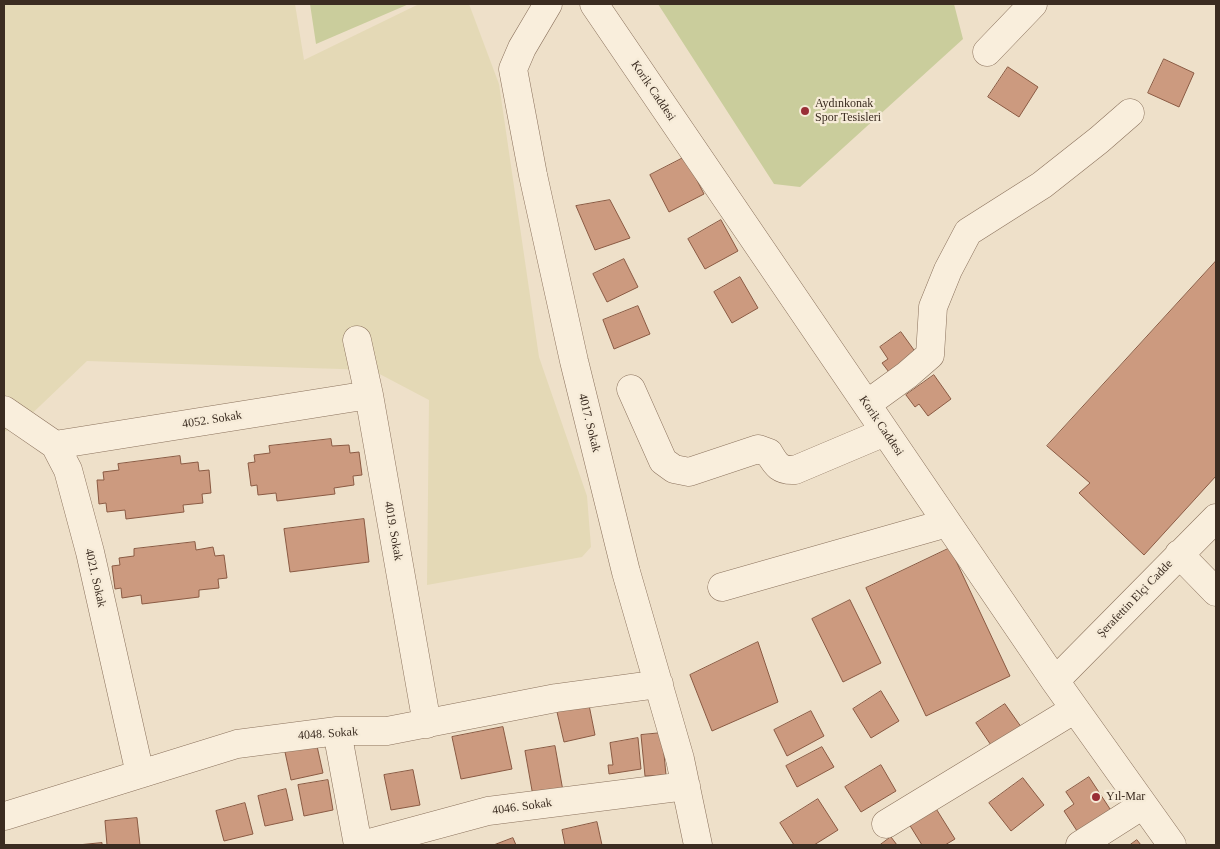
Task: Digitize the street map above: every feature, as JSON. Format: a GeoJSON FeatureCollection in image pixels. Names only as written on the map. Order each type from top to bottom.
{"type":"FeatureCollection","features":[{"type":"Feature","properties":{"kind":"street","name":"4017. Sokak"},"geometry":{"type":"LineString","coordinates":[[548,4],[522,48],[513,69],[533,175],[574,361],[626,572],[659,684],[686,786],[695,844]]}},
{"type":"Feature","properties":{"kind":"street","name":"Korik Caddesi"},"geometry":{"type":"LineString","coordinates":[[594,4],[1055,681],[1172,845]]}},
{"type":"Feature","properties":{"kind":"street"},"geometry":{"type":"LineString","coordinates":[[987,52],[1033,4]]}},
{"type":"Feature","properties":{"kind":"street"},"geometry":{"type":"LineString","coordinates":[[867,404],[908,375],[930,355],[933,307],[948,270],[968,232],[1042,185],[1130,113]]}},
{"type":"Feature","properties":{"kind":"street","name":"4019. Sokak"},"geometry":{"type":"LineString","coordinates":[[357,340],[369,395],[427,724]]}},
{"type":"Feature","properties":{"kind":"street"},"geometry":{"type":"LineString","coordinates":[[631,389],[663,461],[674,469],[682,471],[690,472],[758,449],[770,453],[778,467],[789,471],[795,470],[885,432]]}},
{"type":"Feature","properties":{"kind":"street","name":"4052. Sokak"},"geometry":{"type":"LineString","coordinates":[[55,445],[369,395]]}},
{"type":"Feature","properties":{"kind":"street","name":"4021. Sokak"},"geometry":{"type":"LineString","coordinates":[[4,410],[55,445],[68,470],[90,552],[140,774]]}},
{"type":"Feature","properties":{"kind":"street","name":"Şerafettin Elçi Cadde"},"geometry":{"type":"LineString","coordinates":[[1055,681],[1216,518]]}},
{"type":"Feature","properties":{"kind":"street"},"geometry":{"type":"LineString","coordinates":[[722,587],[947,523]]}},
{"type":"Feature","properties":{"kind":"street"},"geometry":{"type":"LineString","coordinates":[[1179,554],[1216,592]]}},
{"type":"Feature","properties":{"kind":"street","name":"4048. Sokak"},"geometry":{"type":"LineString","coordinates":[[5,816],[237,744],[337,731],[387,732],[556,698],[659,684]]}},
{"type":"Feature","properties":{"kind":"street"},"geometry":{"type":"LineString","coordinates":[[886,824],[1075,709]]}},
{"type":"Feature","properties":{"kind":"street"},"geometry":{"type":"LineString","coordinates":[[337,731],[360,845]]}},
{"type":"Feature","properties":{"kind":"street","name":"4046. Sokak"},"geometry":{"type":"LineString","coordinates":[[360,845],[488,811],[686,786]]}},
{"type":"Feature","properties":{"kind":"street"},"geometry":{"type":"LineString","coordinates":[[1080,845],[1143,805]]}},
{"type":"Feature","properties":{"kind":"shaded area"},"geometry":{"type":"Polygon","coordinates":[[[4,4],[295,4],[304,60],[419,4],[469,4],[499,84],[539,357],[587,496],[591,547],[582,557],[427,585],[429,400],[372,370],[87,361],[19,426],[4,432],[4,4]]]}},
{"type":"Feature","properties":{"kind":"green space"},"geometry":{"type":"Polygon","coordinates":[[[310,4],[409,4],[316,44],[310,4]]]}},
{"type":"Feature","properties":{"kind":"green space","name":"Aydınkonak Spor Tesisleri"},"geometry":{"type":"Polygon","coordinates":[[[658,4],[954,4],[963,39],[800,187],[774,184],[658,4]]]}},
{"type":"Feature","properties":{"kind":"building"},"geometry":{"type":"Polygon","coordinates":[[[1164,59],[1194,73],[1179,107],[1148,93],[1164,59]]]}},
{"type":"Feature","properties":{"kind":"building"},"geometry":{"type":"Polygon","coordinates":[[[1008,67],[1038,87],[1019,117],[988,97],[1008,67]]]}},
{"type":"Feature","properties":{"kind":"building"},"geometry":{"type":"Polygon","coordinates":[[[685,157],[704,194],[669,212],[650,175],[685,157]]]}},
{"type":"Feature","properties":{"kind":"building"},"geometry":{"type":"Polygon","coordinates":[[[610,200],[630,238],[595,250],[576,206],[610,200]]]}},
{"type":"Feature","properties":{"kind":"building"},"geometry":{"type":"Polygon","coordinates":[[[721,220],[738,251],[705,269],[688,239],[721,220]]]}},
{"type":"Feature","properties":{"kind":"building"},"geometry":{"type":"Polygon","coordinates":[[[624,259],[638,287],[607,302],[593,274],[624,259]]]}},
{"type":"Feature","properties":{"kind":"building"},"geometry":{"type":"Polygon","coordinates":[[[1216,261],[1216,476],[1144,555],[1079,493],[1090,483],[1047,446],[1216,261]]]}},
{"type":"Feature","properties":{"kind":"building"},"geometry":{"type":"Polygon","coordinates":[[[740,277],[758,308],[732,323],[714,292],[740,277]]]}},
{"type":"Feature","properties":{"kind":"building"},"geometry":{"type":"Polygon","coordinates":[[[638,306],[650,334],[614,349],[603,320],[638,306]]]}},
{"type":"Feature","properties":{"kind":"building"},"geometry":{"type":"Polygon","coordinates":[[[901,332],[919,357],[892,376],[882,363],[888,359],[880,347],[901,332]]]}},
{"type":"Feature","properties":{"kind":"building"},"geometry":{"type":"Polygon","coordinates":[[[934,375],[951,399],[928,416],[919,404],[915,407],[906,395],[934,375]]]}},
{"type":"Feature","properties":{"kind":"building"},"geometry":{"type":"Polygon","coordinates":[[[331,439],[332,446],[349,445],[350,453],[359,452],[362,475],[353,476],[354,485],[334,488],[335,494],[277,501],[276,493],[258,495],[257,485],[251,486],[248,463],[255,462],[254,455],[270,453],[269,446],[331,439]]]}},
{"type":"Feature","properties":{"kind":"building"},"geometry":{"type":"Polygon","coordinates":[[[180,456],[181,464],[198,462],[199,471],[209,470],[211,493],[202,494],[203,503],[183,505],[184,512],[126,519],[125,510],[107,512],[106,503],[99,504],[97,480],[104,480],[103,472],[119,470],[118,464],[180,456]]]}},
{"type":"Feature","properties":{"kind":"building"},"geometry":{"type":"Polygon","coordinates":[[[364,519],[369,562],[290,572],[284,529],[364,519]]]}},
{"type":"Feature","properties":{"kind":"building"},"geometry":{"type":"Polygon","coordinates":[[[195,542],[196,550],[213,547],[215,556],[224,555],[227,578],[218,579],[219,588],[199,590],[199,597],[142,604],[141,595],[122,598],[121,588],[115,589],[112,566],[120,565],[119,558],[134,556],[134,549],[195,542]]]}},
{"type":"Feature","properties":{"kind":"building"},"geometry":{"type":"Polygon","coordinates":[[[950,548],[1010,676],[926,716],[866,588],[950,548]]]}},
{"type":"Feature","properties":{"kind":"building"},"geometry":{"type":"Polygon","coordinates":[[[850,600],[881,663],[843,682],[812,619],[850,600]]]}},
{"type":"Feature","properties":{"kind":"building"},"geometry":{"type":"Polygon","coordinates":[[[758,642],[778,702],[712,731],[690,675],[758,642]]]}},
{"type":"Feature","properties":{"kind":"building"},"geometry":{"type":"Polygon","coordinates":[[[881,691],[899,721],[871,738],[853,709],[881,691]]]}},
{"type":"Feature","properties":{"kind":"building"},"geometry":{"type":"Polygon","coordinates":[[[1005,704],[1024,731],[995,751],[976,723],[1005,704]]]}},
{"type":"Feature","properties":{"kind":"building"},"geometry":{"type":"Polygon","coordinates":[[[589,705],[595,735],[564,742],[557,712],[589,705]]]}},
{"type":"Feature","properties":{"kind":"building"},"geometry":{"type":"Polygon","coordinates":[[[811,711],[824,736],[787,756],[774,730],[811,711]]]}},
{"type":"Feature","properties":{"kind":"building"},"geometry":{"type":"Polygon","coordinates":[[[503,727],[512,769],[461,779],[452,737],[503,727]]]}},
{"type":"Feature","properties":{"kind":"building"},"geometry":{"type":"Polygon","coordinates":[[[662,733],[666,775],[645,776],[641,735],[662,733]]]}},
{"type":"Feature","properties":{"kind":"building"},"geometry":{"type":"Polygon","coordinates":[[[638,738],[641,769],[609,774],[608,765],[613,765],[610,743],[638,738]]]}},
{"type":"Feature","properties":{"kind":"building"},"geometry":{"type":"Polygon","coordinates":[[[317,746],[323,773],[291,780],[285,752],[317,746]]]}},
{"type":"Feature","properties":{"kind":"building"},"geometry":{"type":"Polygon","coordinates":[[[555,746],[563,791],[533,796],[525,751],[555,746]]]}},
{"type":"Feature","properties":{"kind":"building"},"geometry":{"type":"Polygon","coordinates":[[[822,747],[834,767],[797,787],[786,766],[822,747]]]}},
{"type":"Feature","properties":{"kind":"building"},"geometry":{"type":"Polygon","coordinates":[[[881,765],[896,791],[861,812],[845,787],[881,765]]]}},
{"type":"Feature","properties":{"kind":"building"},"geometry":{"type":"Polygon","coordinates":[[[413,770],[420,805],[391,810],[384,775],[413,770]]]}},
{"type":"Feature","properties":{"kind":"building"},"geometry":{"type":"Polygon","coordinates":[[[1089,777],[1112,812],[1079,834],[1064,811],[1074,804],[1066,792],[1089,777]]]}},
{"type":"Feature","properties":{"kind":"building"},"geometry":{"type":"Polygon","coordinates":[[[1023,778],[1044,805],[1011,831],[989,803],[1023,778]]]}},
{"type":"Feature","properties":{"kind":"building"},"geometry":{"type":"Polygon","coordinates":[[[328,780],[333,810],[304,816],[298,785],[328,780]]]}},
{"type":"Feature","properties":{"kind":"building"},"geometry":{"type":"Polygon","coordinates":[[[286,789],[293,820],[265,826],[258,796],[286,789]]]}},
{"type":"Feature","properties":{"kind":"building"},"geometry":{"type":"Polygon","coordinates":[[[818,799],[838,830],[814,845],[794,845],[780,823],[818,799]]]}},
{"type":"Feature","properties":{"kind":"building"},"geometry":{"type":"Polygon","coordinates":[[[245,803],[253,834],[224,841],[216,811],[245,803]]]}},
{"type":"Feature","properties":{"kind":"building"},"geometry":{"type":"Polygon","coordinates":[[[935,807],[955,839],[945,845],[922,845],[909,824],[935,807]]]}},
{"type":"Feature","properties":{"kind":"building"},"geometry":{"type":"Polygon","coordinates":[[[137,818],[140,845],[107,845],[105,821],[137,818]]]}},
{"type":"Feature","properties":{"kind":"building"},"geometry":{"type":"Polygon","coordinates":[[[597,822],[602,845],[565,845],[562,830],[597,822]]]}},
{"type":"Feature","properties":{"kind":"building"},"geometry":{"type":"Polygon","coordinates":[[[891,837],[897,845],[880,845],[891,837]]]}},
{"type":"Feature","properties":{"kind":"building"},"geometry":{"type":"Polygon","coordinates":[[[513,838],[516,845],[494,845],[513,838]]]}},
{"type":"Feature","properties":{"kind":"building"},"geometry":{"type":"Polygon","coordinates":[[[1137,840],[1141,845],[1130,845],[1137,840]]]}},
{"type":"Feature","properties":{"kind":"building"},"geometry":{"type":"Polygon","coordinates":[[[102,843],[102,845],[78,845],[102,843]]]}},
{"type":"Feature","properties":{"kind":"place","name":"Aydınkonak Spor Tesisleri"},"geometry":{"type":"Point","coordinates":[805,111]}},
{"type":"Feature","properties":{"kind":"place","name":"Yıl-Mar"},"geometry":{"type":"Point","coordinates":[1096,797]}}]}
